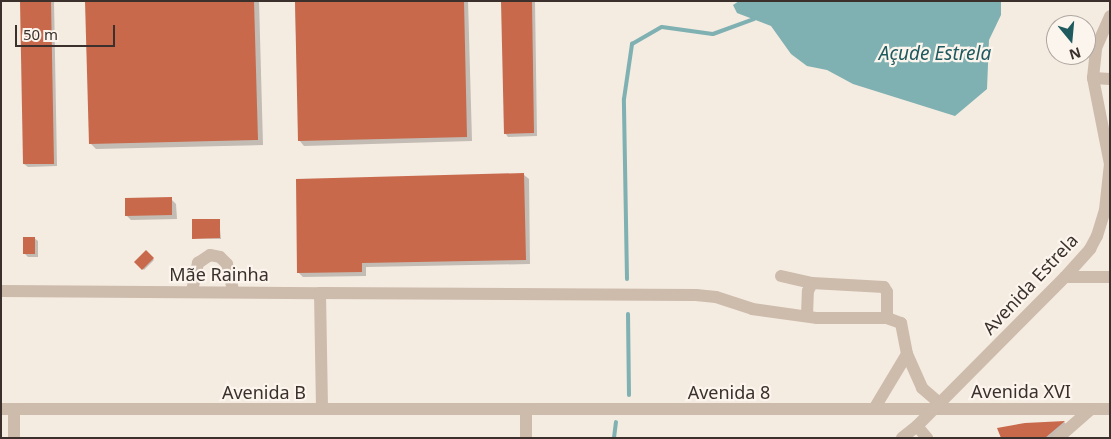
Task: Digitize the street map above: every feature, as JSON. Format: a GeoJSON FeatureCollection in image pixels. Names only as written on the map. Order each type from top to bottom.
{"type":"FeatureCollection","features":[{"type":"Feature","properties":{"kind":"street","name":"Avenida Estrela"},"geometry":{"type":"LineString","coordinates":[[902,438],[917,426],[1065,277],[1090,249],[1096,239],[1105,210],[1110,164],[1093,78],[1096,48],[1110,16]]}},
{"type":"Feature","properties":{"kind":"street"},"geometry":{"type":"LineString","coordinates":[[1093,78],[1110,79]]}},
{"type":"Feature","properties":{"kind":"street"},"geometry":{"type":"LineString","coordinates":[[1096,239],[1110,238]]}},
{"type":"Feature","properties":{"kind":"street"},"geometry":{"type":"LineString","coordinates":[[192,291],[198,263],[210,255],[220,257],[227,264],[233,291]]}},
{"type":"Feature","properties":{"kind":"street"},"geometry":{"type":"LineString","coordinates":[[781,276],[812,283],[884,288],[887,292],[887,318],[901,323],[907,354],[922,388],[936,406]]}},
{"type":"Feature","properties":{"kind":"street"},"geometry":{"type":"LineString","coordinates":[[1065,277],[1110,277]]}},
{"type":"Feature","properties":{"kind":"street"},"geometry":{"type":"LineString","coordinates":[[807,316],[808,291],[812,283]]}},
{"type":"Feature","properties":{"kind":"street","name":"Mãe Rainha"},"geometry":{"type":"LineString","coordinates":[[1,291],[696,295],[716,297],[752,309],[807,316],[887,318]]}},
{"type":"Feature","properties":{"kind":"street"},"geometry":{"type":"LineString","coordinates":[[320,293],[322,409]]}},
{"type":"Feature","properties":{"kind":"street"},"geometry":{"type":"LineString","coordinates":[[874,409],[907,354]]}},
{"type":"Feature","properties":{"kind":"street","name":"Avenida XVI"},"geometry":{"type":"LineString","coordinates":[[936,406],[1110,409]]}},
{"type":"Feature","properties":{"kind":"street","name":"Avenida 8"},"geometry":{"type":"LineString","coordinates":[[526,410],[874,409],[936,406]]}},
{"type":"Feature","properties":{"kind":"street"},"geometry":{"type":"LineString","coordinates":[[8,409],[14,438]]}},
{"type":"Feature","properties":{"kind":"street","name":"Avenida B"},"geometry":{"type":"LineString","coordinates":[[8,409],[526,410]]}},
{"type":"Feature","properties":{"kind":"street"},"geometry":{"type":"LineString","coordinates":[[1058,438],[1091,409]]}},
{"type":"Feature","properties":{"kind":"street"},"geometry":{"type":"LineString","coordinates":[[526,410],[526,438]]}},
{"type":"Feature","properties":{"kind":"street"},"geometry":{"type":"LineString","coordinates":[[917,426],[927,438]]}},
{"type":"Feature","properties":{"kind":"water","name":"Açude Estrela"},"geometry":{"type":"Polygon","coordinates":[[[739,1],[1001,1],[1001,15],[989,40],[987,89],[955,116],[853,84],[827,70],[807,66],[791,54],[771,26],[737,13],[733,5],[739,1]]]}},
{"type":"Feature","properties":{"kind":"building"},"geometry":{"type":"Polygon","coordinates":[[[20,1],[51,1],[54,164],[23,164],[20,1]]]}},
{"type":"Feature","properties":{"kind":"building"},"geometry":{"type":"Polygon","coordinates":[[[85,1],[254,1],[258,140],[89,144],[85,1]]]}},
{"type":"Feature","properties":{"kind":"building"},"geometry":{"type":"Polygon","coordinates":[[[295,1],[464,1],[467,137],[298,141],[295,1]]]}},
{"type":"Feature","properties":{"kind":"building"},"geometry":{"type":"Polygon","coordinates":[[[501,1],[532,1],[534,133],[504,134],[501,1]]]}},
{"type":"Feature","properties":{"kind":"building"},"geometry":{"type":"Polygon","coordinates":[[[524,173],[526,260],[362,263],[362,272],[297,273],[296,179],[524,173]]]}},
{"type":"Feature","properties":{"kind":"building"},"geometry":{"type":"Polygon","coordinates":[[[172,197],[172,215],[125,216],[125,198],[172,197]]]}},
{"type":"Feature","properties":{"kind":"building"},"geometry":{"type":"Polygon","coordinates":[[[192,219],[220,219],[220,238],[192,239],[192,219]]]}},
{"type":"Feature","properties":{"kind":"building"},"geometry":{"type":"Polygon","coordinates":[[[23,237],[35,237],[35,254],[23,254],[23,237]]]}},
{"type":"Feature","properties":{"kind":"building"},"geometry":{"type":"Polygon","coordinates":[[[146,250],[154,258],[142,270],[134,262],[146,250]]]}},
{"type":"Feature","properties":{"kind":"building"},"geometry":{"type":"Polygon","coordinates":[[[1065,421],[1045,438],[1001,438],[997,428],[1025,423],[1065,421]]]}},
{"type":"Feature","properties":{"kind":"waterway"},"geometry":{"type":"LineString","coordinates":[[627,279],[624,99],[632,44],[662,27],[713,34],[754,19]]}},
{"type":"Feature","properties":{"kind":"waterway"},"geometry":{"type":"LineString","coordinates":[[628,314],[629,395]]}},
{"type":"Feature","properties":{"kind":"waterway"},"geometry":{"type":"LineString","coordinates":[[614,438],[616,422]]}}]}
